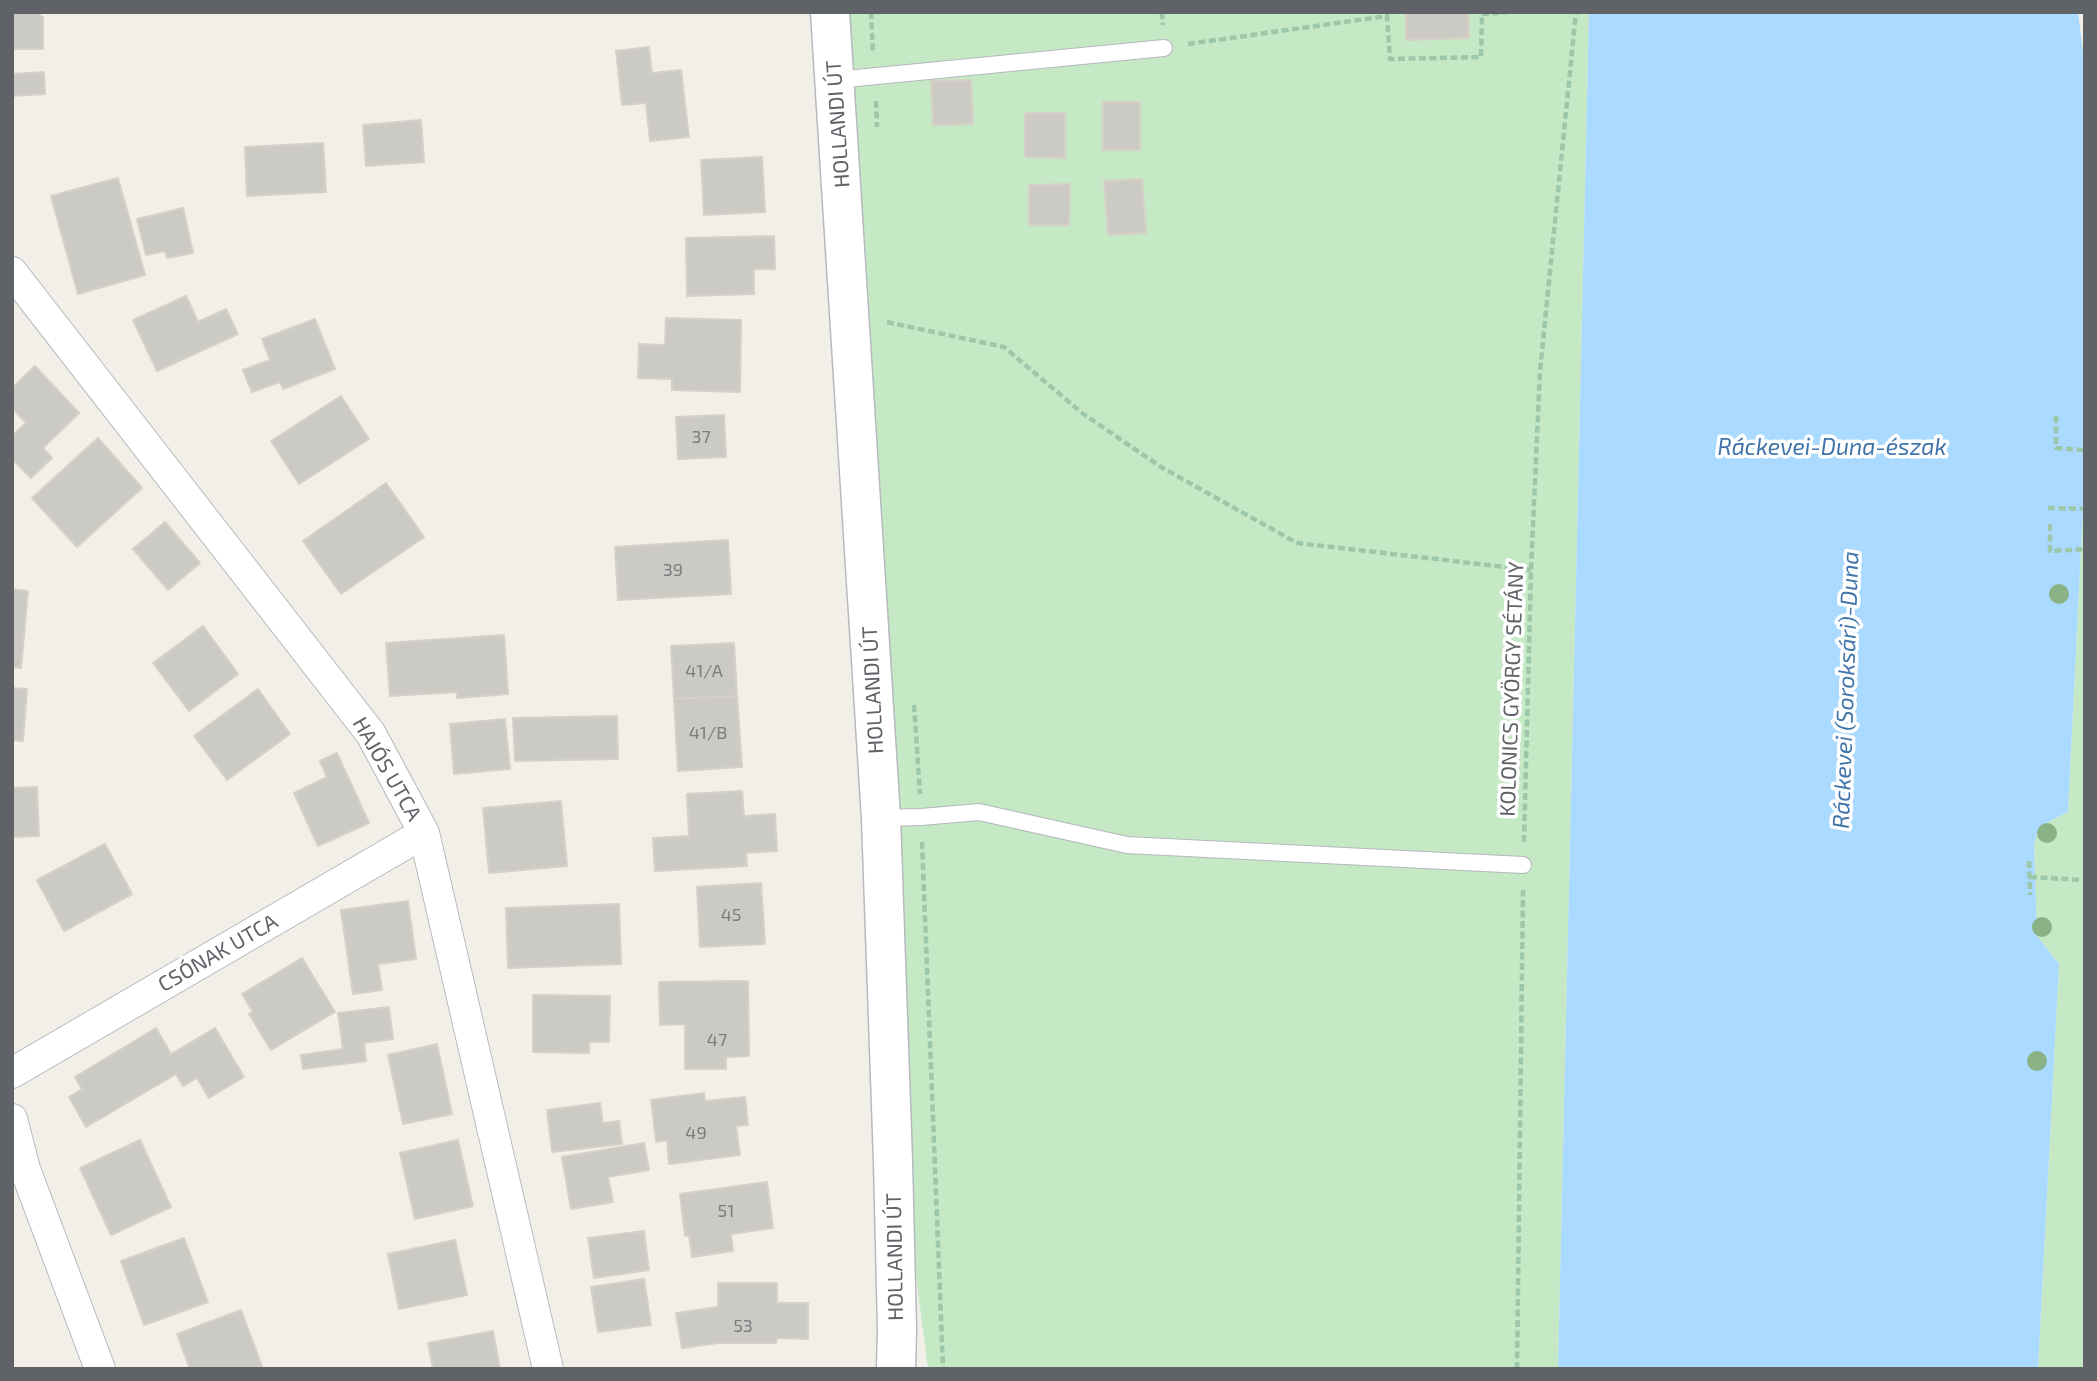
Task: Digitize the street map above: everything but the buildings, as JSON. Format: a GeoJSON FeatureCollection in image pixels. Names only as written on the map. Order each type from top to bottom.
{"type":"FeatureCollection","features":[{"type":"Feature","properties":{"kind":"street","name":"HOLLANDI ÚT"},"geometry":{"type":"LineString","coordinates":[[830,12],[881,818],[893,1162],[897,1329],[895,1369]]}},
{"type":"Feature","properties":{"kind":"street","name":"HAJÓS UTCA"},"geometry":{"type":"LineString","coordinates":[[12,272],[371,734],[424,833],[548,1369]]}},
{"type":"Feature","properties":{"kind":"street","name":"CSÓNAK UTCA"},"geometry":{"type":"LineString","coordinates":[[12,1073],[424,833]]}},
{"type":"Feature","properties":{"kind":"street"},"geometry":{"type":"LineString","coordinates":[[12,1119],[19,1170],[100,1369]]}},
{"type":"Feature","properties":{"kind":"lane"},"geometry":{"type":"LineString","coordinates":[[836,80],[1164,48]]}},
{"type":"Feature","properties":{"kind":"lane"},"geometry":{"type":"LineString","coordinates":[[881,818],[979,812],[1127,845],[1523,865]]}},
{"type":"Feature","properties":{"kind":"path"},"geometry":{"type":"LineString","coordinates":[[1162,12],[1164,48],[1387,16],[1390,59],[1481,57],[1482,13],[1508,12]]}},
{"type":"Feature","properties":{"kind":"path","name":"KOLONICS GYÖRGY SÉTÁNY"},"geometry":{"type":"LineString","coordinates":[[1517,1369],[1523,865],[1531,570],[1540,371],[1576,12]]}},
{"type":"Feature","properties":{"kind":"path"},"geometry":{"type":"LineString","coordinates":[[887,322],[1004,346],[1082,413],[1161,467],[1297,543],[1531,570]]}},
{"type":"Feature","properties":{"kind":"path"},"geometry":{"type":"LineString","coordinates":[[2056,416],[2056,448],[2085,450]]}},
{"type":"Feature","properties":{"kind":"path"},"geometry":{"type":"LineString","coordinates":[[2048,509],[2085,509]]}},
{"type":"Feature","properties":{"kind":"path"},"geometry":{"type":"LineString","coordinates":[[2050,524],[2050,551],[2085,549]]}},
{"type":"Feature","properties":{"kind":"path"},"geometry":{"type":"LineString","coordinates":[[2029,861],[2030,895]]}},
{"type":"Feature","properties":{"kind":"path"},"geometry":{"type":"LineString","coordinates":[[2029,877],[2081,880]]}},
{"type":"Feature","properties":{"kind":"green space"},"geometry":{"type":"Polygon","coordinates":[[[813,12],[1589,12],[1558,1369],[928,1369],[914,1259],[813,12]]]}},
{"type":"Feature","properties":{"kind":"green space"},"geometry":{"type":"Polygon","coordinates":[[[2085,467],[2085,1369],[2038,1369],[2059,964],[2037,936],[2034,844],[2039,827],[2068,812],[2085,467]]]}},
{"type":"Feature","properties":{"kind":"water","name":"Ráckevei-Duna-észak"},"geometry":{"type":"Polygon","coordinates":[[[1589,12],[2078,12],[2085,69],[2085,467],[2068,812],[2039,827],[2034,844],[2037,936],[2059,964],[2038,1369],[1558,1369],[1589,12]]]}},
{"type":"Feature","properties":{"kind":"water label","name":"Ráckevei (Soroksári)-Duna"},"geometry":{"type":"Point","coordinates":[1846,690]}}]}
